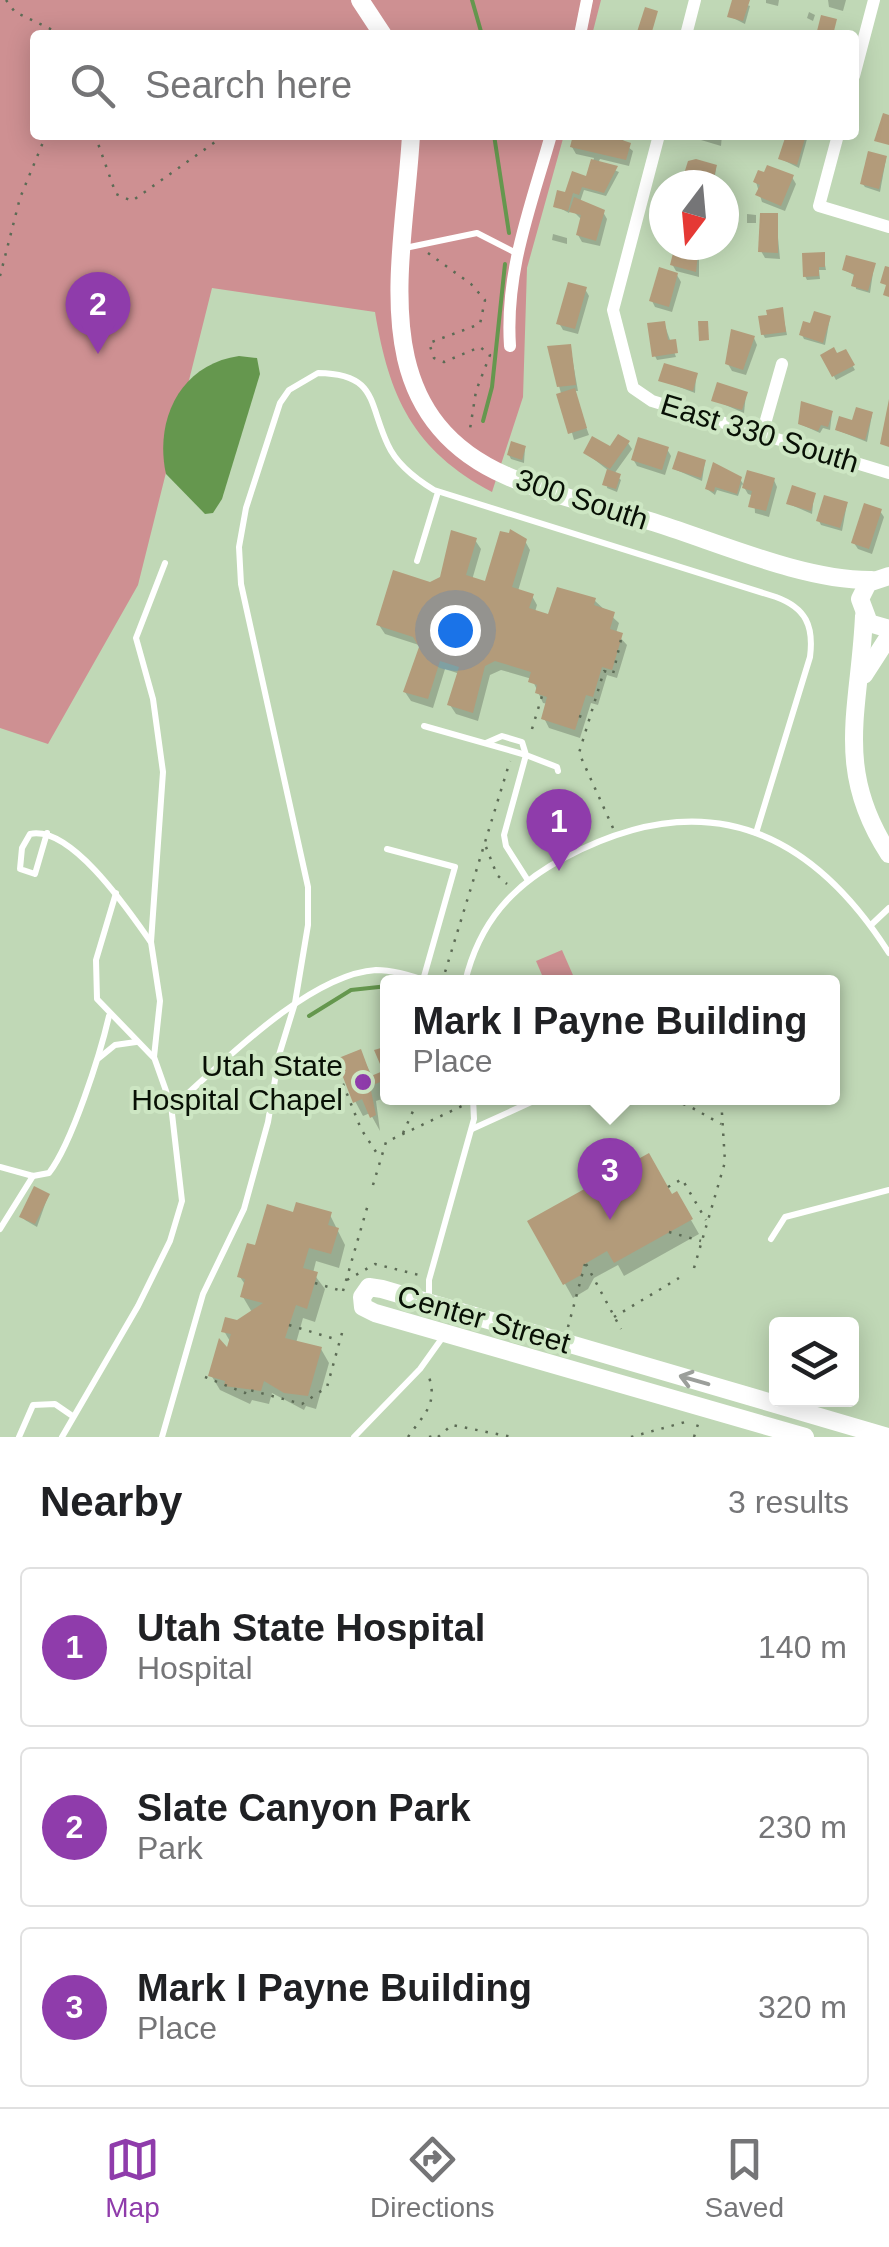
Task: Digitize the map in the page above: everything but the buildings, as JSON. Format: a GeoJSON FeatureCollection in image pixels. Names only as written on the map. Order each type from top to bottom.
{"type":"FeatureCollection","features":[{"type":"Feature","properties":{"kind":"street"},"geometry":{"type":"LineString","coordinates":[[360,0],[381,30]]}},
{"type":"Feature","properties":{"kind":"street"},"geometry":{"type":"LineString","coordinates":[[581,30],[588,0]]}},
{"type":"Feature","properties":{"kind":"street"},"geometry":{"type":"LineString","coordinates":[[687,30],[695,0]]}},
{"type":"Feature","properties":{"kind":"street"},"geometry":{"type":"LineString","coordinates":[[859,57],[874,0]]}},
{"type":"Feature","properties":{"kind":"street"},"geometry":{"type":"LineString","coordinates":[[410,140],[413,249]]}},
{"type":"Feature","properties":{"kind":"street"},"geometry":{"type":"LineString","coordinates":[[510,346],[508,296],[516,253],[550,140]]}},
{"type":"Feature","properties":{"kind":"street","name":"East 330 South"},"geometry":{"type":"LineString","coordinates":[[658,140],[614,310],[633,388],[652,401],[889,474]]}},
{"type":"Feature","properties":{"kind":"street"},"geometry":{"type":"LineString","coordinates":[[837,140],[819,206],[889,227]]}},
{"type":"Feature","properties":{"kind":"street","name":"300 South"},"geometry":{"type":"LineString","coordinates":[[413,249],[399,326],[402,355],[411,382],[450,440],[508,477],[789,564],[826,580],[877,627],[889,632]]}},
{"type":"Feature","properties":{"kind":"street"},"geometry":{"type":"LineString","coordinates":[[762,434],[782,364]]}},
{"type":"Feature","properties":{"kind":"street","name":"300 South"},"geometry":{"type":"LineString","coordinates":[[789,564],[882,575]]}},
{"type":"Feature","properties":{"kind":"street"},"geometry":{"type":"LineString","coordinates":[[882,575],[863,590],[852,764],[860,799],[889,854]]}},
{"type":"Feature","properties":{"kind":"street"},"geometry":{"type":"LineString","coordinates":[[854,699],[889,632]]}},
{"type":"Feature","properties":{"kind":"street","name":"Center Street"},"geometry":{"type":"LineString","coordinates":[[804,1437],[375,1312],[364,1307],[362,1297],[369,1287],[430,1302],[888,1437]]}},
{"type":"Feature","properties":{"kind":"street"},"geometry":{"type":"LineString","coordinates":[[423,1327],[430,1302]]}},
{"type":"Feature","properties":{"kind":"street"},"geometry":{"type":"LineString","coordinates":[[454,1335],[468,1315]]}},
{"type":"Feature","properties":{"kind":"street"},"geometry":{"type":"LineString","coordinates":[[732,1415],[738,1393]]}},
{"type":"Feature","properties":{"kind":"lane"},"geometry":{"type":"LineString","coordinates":[[413,249],[476,233],[516,253]]}},
{"type":"Feature","properties":{"kind":"lane"},"geometry":{"type":"LineString","coordinates":[[162,1437],[203,1294],[244,1208],[295,1003],[308,924],[308,887],[238,563],[246,508],[280,403],[289,390],[318,373],[357,380],[367,388],[396,457],[420,482],[438,492],[776,597],[804,612],[811,628],[810,657],[756,833]]}},
{"type":"Feature","properties":{"kind":"lane"},"geometry":{"type":"LineString","coordinates":[[418,561],[438,492]]}},
{"type":"Feature","properties":{"kind":"lane"},"geometry":{"type":"LineString","coordinates":[[62,1437],[72,1416],[87,1399],[170,1241],[182,1201],[171,1108],[154,1058],[160,1002],[151,942],[164,772],[153,699],[136,638],[165,563]]}},
{"type":"Feature","properties":{"kind":"lane"},"geometry":{"type":"LineString","coordinates":[[424,726],[526,755],[557,766],[558,771]]}},
{"type":"Feature","properties":{"kind":"lane"},"geometry":{"type":"LineString","coordinates":[[526,755],[504,836],[526,879]]}},
{"type":"Feature","properties":{"kind":"lane"},"geometry":{"type":"LineString","coordinates":[[468,975],[491,918],[526,879],[616,834],[688,819],[756,833],[820,873],[870,925],[889,953]]}},
{"type":"Feature","properties":{"kind":"lane"},"geometry":{"type":"LineString","coordinates":[[47,833],[36,874],[20,869],[30,834],[47,833],[80,857],[116,893],[151,942]]}},
{"type":"Feature","properties":{"kind":"lane"},"geometry":{"type":"LineString","coordinates":[[387,848],[456,866],[428,975]]}},
{"type":"Feature","properties":{"kind":"lane"},"geometry":{"type":"LineString","coordinates":[[116,893],[96,971],[97,999],[154,1058]]}},
{"type":"Feature","properties":{"kind":"lane"},"geometry":{"type":"LineString","coordinates":[[870,925],[889,908]]}},
{"type":"Feature","properties":{"kind":"lane"},"geometry":{"type":"LineString","coordinates":[[171,1108],[295,1003],[354,974],[376,970],[399,975]]}},
{"type":"Feature","properties":{"kind":"lane"},"geometry":{"type":"LineString","coordinates":[[0,1167],[32,1176],[48,1173],[60,1158],[99,1059],[110,1016]]}},
{"type":"Feature","properties":{"kind":"lane"},"geometry":{"type":"LineString","coordinates":[[99,1059],[115,1045],[138,1042]]}},
{"type":"Feature","properties":{"kind":"lane"},"geometry":{"type":"LineString","coordinates":[[430,1302],[428,1280],[471,1130],[473,1105]]}},
{"type":"Feature","properties":{"kind":"lane"},"geometry":{"type":"LineString","coordinates":[[471,1130],[525,1105]]}},
{"type":"Feature","properties":{"kind":"lane"},"geometry":{"type":"LineString","coordinates":[[0,1229],[32,1176]]}},
{"type":"Feature","properties":{"kind":"lane"},"geometry":{"type":"LineString","coordinates":[[771,1239],[785,1216],[889,1190]]}},
{"type":"Feature","properties":{"kind":"lane"},"geometry":{"type":"LineString","coordinates":[[354,1437],[454,1335]]}},
{"type":"Feature","properties":{"kind":"lane"},"geometry":{"type":"LineString","coordinates":[[19,1437],[33,1405],[55,1404],[72,1416]]}},
{"type":"Feature","properties":{"kind":"path"},"geometry":{"type":"LineString","coordinates":[[6,0],[16,12],[48,30]]}},
{"type":"Feature","properties":{"kind":"path"},"geometry":{"type":"LineString","coordinates":[[0,276],[20,198],[44,140]]}},
{"type":"Feature","properties":{"kind":"path"},"geometry":{"type":"LineString","coordinates":[[97,140],[116,194],[132,200],[219,140]]}},
{"type":"Feature","properties":{"kind":"path"},"geometry":{"type":"LineString","coordinates":[[413,249],[471,284],[484,300],[480,324],[429,343],[434,358],[444,362],[480,347],[490,355],[476,391],[470,429]]}},
{"type":"Feature","properties":{"kind":"path"},"geometry":{"type":"LineString","coordinates":[[616,834],[579,753],[604,671],[613,674],[622,635]]}},
{"type":"Feature","properties":{"kind":"path"},"geometry":{"type":"LineString","coordinates":[[532,729],[542,696]]}},
{"type":"Feature","properties":{"kind":"path"},"geometry":{"type":"LineString","coordinates":[[579,716],[590,720]]}},
{"type":"Feature","properties":{"kind":"path"},"geometry":{"type":"LineString","coordinates":[[444,975],[510,761]]}},
{"type":"Feature","properties":{"kind":"path"},"geometry":{"type":"LineString","coordinates":[[484,844],[497,875],[506,884]]}},
{"type":"Feature","properties":{"kind":"path"},"geometry":{"type":"LineString","coordinates":[[339,1074],[361,1130],[381,1159]]}},
{"type":"Feature","properties":{"kind":"path"},"geometry":{"type":"LineString","coordinates":[[403,1134],[415,1105]]}},
{"type":"Feature","properties":{"kind":"path"},"geometry":{"type":"LineString","coordinates":[[686,1105],[722,1125]]}},
{"type":"Feature","properties":{"kind":"path"},"geometry":{"type":"LineString","coordinates":[[694,1268],[726,1162],[721,1105]]}},
{"type":"Feature","properties":{"kind":"path"},"geometry":{"type":"LineString","coordinates":[[373,1184],[386,1142],[463,1106]]}},
{"type":"Feature","properties":{"kind":"path"},"geometry":{"type":"LineString","coordinates":[[668,1187],[682,1179],[708,1222]]}},
{"type":"Feature","properties":{"kind":"path"},"geometry":{"type":"LineString","coordinates":[[343,1291],[369,1201]]}},
{"type":"Feature","properties":{"kind":"path"},"geometry":{"type":"LineString","coordinates":[[670,1232],[702,1242]]}},
{"type":"Feature","properties":{"kind":"path"},"geometry":{"type":"LineString","coordinates":[[346,1281],[376,1264],[421,1275]]}},
{"type":"Feature","properties":{"kind":"path"},"geometry":{"type":"LineString","coordinates":[[566,1338],[586,1264],[621,1329]]}},
{"type":"Feature","properties":{"kind":"path"},"geometry":{"type":"LineString","coordinates":[[614,1317],[679,1278]]}},
{"type":"Feature","properties":{"kind":"path"},"geometry":{"type":"LineString","coordinates":[[315,1282],[353,1294]]}},
{"type":"Feature","properties":{"kind":"path"},"geometry":{"type":"LineString","coordinates":[[289,1325],[340,1340]]}},
{"type":"Feature","properties":{"kind":"path"},"geometry":{"type":"LineString","coordinates":[[205,1377],[245,1393],[246,1389],[302,1404],[327,1387],[342,1333]]}},
{"type":"Feature","properties":{"kind":"path"},"geometry":{"type":"LineString","coordinates":[[408,1437],[433,1401],[429,1377]]}},
{"type":"Feature","properties":{"kind":"path"},"geometry":{"type":"LineString","coordinates":[[631,1437],[700,1418]]}},
{"type":"Feature","properties":{"kind":"path"},"geometry":{"type":"LineString","coordinates":[[438,1437],[445,1427],[460,1426],[512,1437]]}},
{"type":"Feature","properties":{"kind":"shaded area"},"geometry":{"type":"Polygon","coordinates":[[[0,0],[601,0],[593,30],[30,30],[30,140],[563,140],[527,268],[523,397],[492,492],[442,458],[409,418],[388,370],[375,312],[212,288],[138,585],[48,744],[0,728],[0,0]]]}},
{"type":"Feature","properties":{"kind":"shaded area"},"geometry":{"type":"Polygon","coordinates":[[[239,356],[257,358],[260,374],[222,499],[213,513],[205,514],[166,474],[164,433],[176,397],[187,382],[219,361],[239,356]]]}},
{"type":"Feature","properties":{"kind":"shaded area"},"geometry":{"type":"Polygon","coordinates":[[[562,950],[573,975],[542,975],[536,961],[562,950]]]}},
{"type":"Feature","properties":{"kind":"waterway"},"geometry":{"type":"LineString","coordinates":[[472,0],[481,30]]}},
{"type":"Feature","properties":{"kind":"waterway"},"geometry":{"type":"LineString","coordinates":[[495,140],[509,233]]}},
{"type":"Feature","properties":{"kind":"waterway"},"geometry":{"type":"LineString","coordinates":[[483,421],[492,387],[505,264]]}},
{"type":"Feature","properties":{"kind":"waterway"},"geometry":{"type":"LineString","coordinates":[[309,1016],[351,990],[380,987]]}},
{"type":"Feature","properties":{"kind":"place","name":"Slate Canyon Park"},"geometry":{"type":"Point","coordinates":[98,354]}},
{"type":"Feature","properties":{"kind":"place","name":"Utah State Hospital"},"geometry":{"type":"Point","coordinates":[559,871]}},
{"type":"Feature","properties":{"kind":"place","name":"Utah State Hospital Chapel"},"geometry":{"type":"Point","coordinates":[363,1082]}},
{"type":"Feature","properties":{"kind":"place","name":"Mark I Payne Building"},"geometry":{"type":"Point","coordinates":[610,1220]}}]}
